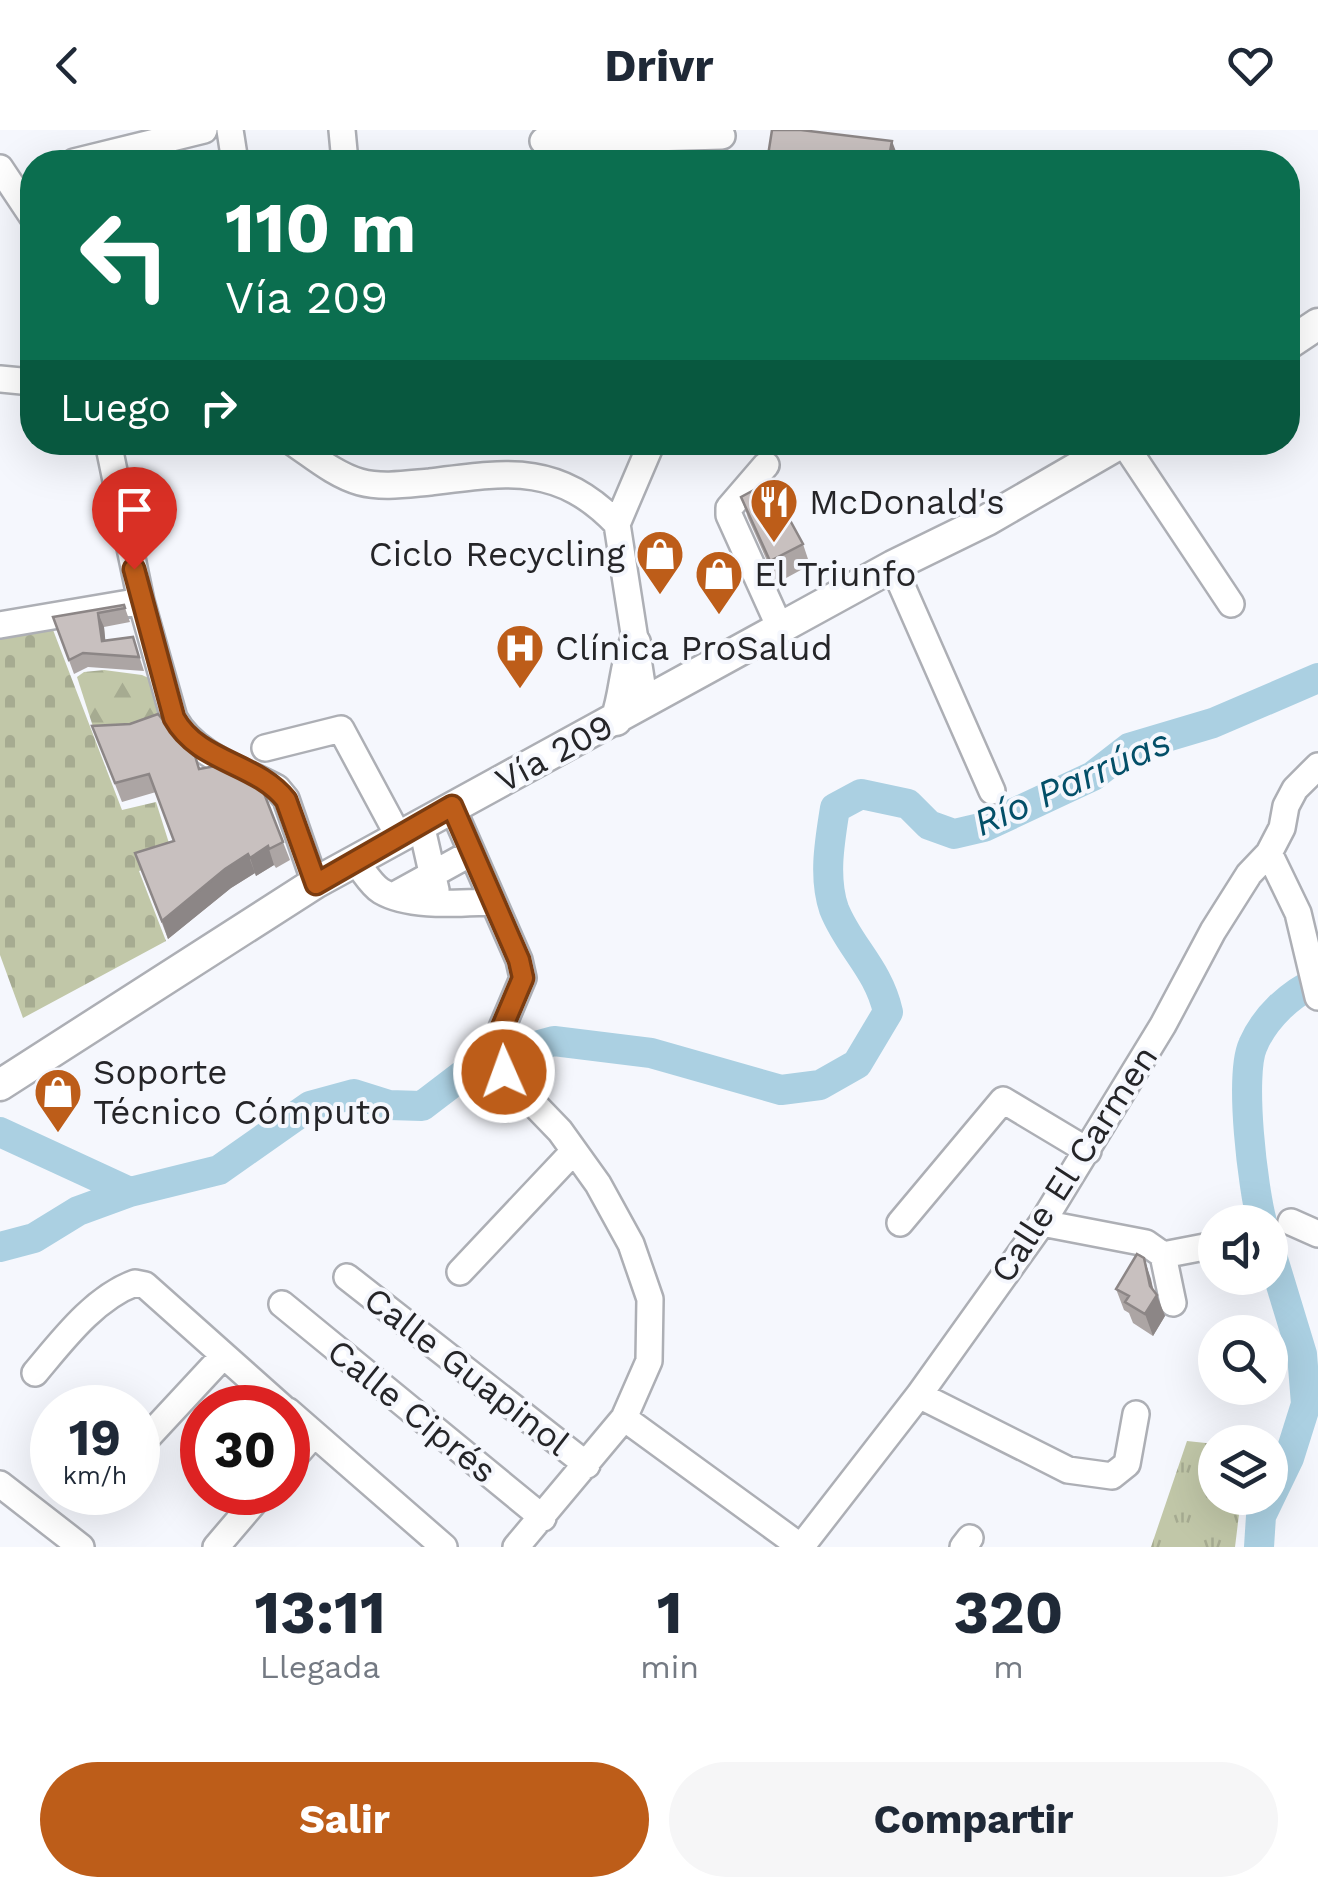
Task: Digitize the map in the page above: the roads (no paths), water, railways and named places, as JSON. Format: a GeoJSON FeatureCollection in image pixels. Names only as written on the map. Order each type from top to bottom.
{"type":"FeatureCollection","features":[{"type":"Feature","properties":{"kind":"main road","name":"Vía 209"},"geometry":{"type":"LineString","coordinates":[[0,1085],[316,884],[410,830],[892,566],[987,520],[1100,455]]}},
{"type":"Feature","properties":{"kind":"main road"},"geometry":{"type":"LineString","coordinates":[[616,720],[627,690],[627,661],[636,643]]}},
{"type":"Feature","properties":{"kind":"street"},"geometry":{"type":"LineString","coordinates":[[123,150],[204,130]]}},
{"type":"Feature","properties":{"kind":"street"},"geometry":{"type":"LineString","coordinates":[[543,142],[722,133]]}},
{"type":"Feature","properties":{"kind":"street"},"geometry":{"type":"LineString","coordinates":[[0,168],[20,198]]}},
{"type":"Feature","properties":{"kind":"street"},"geometry":{"type":"LineString","coordinates":[[111,455],[141,601],[174,718],[184,735],[219,760],[277,788],[286,800],[316,884]]}},
{"type":"Feature","properties":{"kind":"street"},"geometry":{"type":"LineString","coordinates":[[324,455],[348,477],[375,484],[486,475],[557,481],[597,503],[617,524]]}},
{"type":"Feature","properties":{"kind":"street"},"geometry":{"type":"LineString","coordinates":[[645,704],[617,524],[646,455]]}},
{"type":"Feature","properties":{"kind":"street"},"geometry":{"type":"LineString","coordinates":[[1131,455],[1230,604]]}},
{"type":"Feature","properties":{"kind":"street"},"geometry":{"type":"LineString","coordinates":[[766,466],[730,508],[729,515],[781,630]]}},
{"type":"Feature","properties":{"kind":"street"},"geometry":{"type":"LineString","coordinates":[[892,566],[992,791]]}},
{"type":"Feature","properties":{"kind":"street"},"geometry":{"type":"LineString","coordinates":[[0,625],[141,601]]}},
{"type":"Feature","properties":{"kind":"street"},"geometry":{"type":"LineString","coordinates":[[265,748],[341,729],[410,830],[432,876],[440,904]]}},
{"type":"Feature","properties":{"kind":"street","name":"Calle El Carmen"},"geometry":{"type":"LineString","coordinates":[[801,1547],[919,1395],[1042,1223],[1163,1025],[1212,931],[1249,874],[1269,853],[1296,789],[1318,766]]}},
{"type":"Feature","properties":{"kind":"street"},"geometry":{"type":"LineString","coordinates":[[452,806],[519,960],[523,978],[498,1037],[504,1072],[598,1184],[631,1244],[650,1299],[648,1362],[624,1418],[516,1547]]}},
{"type":"Feature","properties":{"kind":"street"},"geometry":{"type":"LineString","coordinates":[[393,896],[470,852]]}},
{"type":"Feature","properties":{"kind":"street"},"geometry":{"type":"LineString","coordinates":[[1269,853],[1298,913],[1318,998]]}},
{"type":"Feature","properties":{"kind":"street"},"geometry":{"type":"LineString","coordinates":[[356,861],[378,890],[393,896],[440,904],[492,902]]}},
{"type":"Feature","properties":{"kind":"street"},"geometry":{"type":"LineString","coordinates":[[900,1223],[1003,1100],[1088,1151]]}},
{"type":"Feature","properties":{"kind":"street"},"geometry":{"type":"LineString","coordinates":[[460,1272],[574,1152]]}},
{"type":"Feature","properties":{"kind":"street"},"geometry":{"type":"LineString","coordinates":[[1291,1222],[1318,1234]]}},
{"type":"Feature","properties":{"kind":"street"},"geometry":{"type":"LineString","coordinates":[[1042,1223],[1146,1243],[1163,1255],[1173,1302]]}},
{"type":"Feature","properties":{"kind":"street"},"geometry":{"type":"LineString","coordinates":[[1163,1255],[1198,1249]]}},
{"type":"Feature","properties":{"kind":"street","name":"Calle Guapinol"},"geometry":{"type":"LineString","coordinates":[[347,1277],[588,1465]]}},
{"type":"Feature","properties":{"kind":"street"},"geometry":{"type":"LineString","coordinates":[[35,1373],[78,1325],[125,1287],[136,1283],[145,1285],[257,1385]]}},
{"type":"Feature","properties":{"kind":"street","name":"Calle Ciprés"},"geometry":{"type":"LineString","coordinates":[[282,1304],[542,1518]]}},
{"type":"Feature","properties":{"kind":"street"},"geometry":{"type":"LineString","coordinates":[[160,1424],[223,1356]]}},
{"type":"Feature","properties":{"kind":"street"},"geometry":{"type":"LineString","coordinates":[[919,1395],[1068,1470],[1092,1476],[1112,1476],[1127,1464],[1136,1414]]}},
{"type":"Feature","properties":{"kind":"street"},"geometry":{"type":"LineString","coordinates":[[624,1418],[801,1547]]}},
{"type":"Feature","properties":{"kind":"street"},"geometry":{"type":"LineString","coordinates":[[310,1431],[444,1547]]}},
{"type":"Feature","properties":{"kind":"street"},"geometry":{"type":"LineString","coordinates":[[310,1439],[314,1434]]}},
{"type":"Feature","properties":{"kind":"street"},"geometry":{"type":"LineString","coordinates":[[0,1484],[80,1547]]}},
{"type":"Feature","properties":{"kind":"street"},"geometry":{"type":"LineString","coordinates":[[216,1547],[243,1515]]}},
{"type":"Feature","properties":{"kind":"waterway","name":"Río Parrúas"},"geometry":{"type":"LineString","coordinates":[[0,1132],[130,1192],[219,1170],[310,1106],[354,1094],[389,1105],[422,1106],[481,1061],[554,1041],[651,1053],[781,1090],[820,1085],[857,1064],[888,1012],[877,983],[834,909],[828,858],[835,808],[861,794],[908,804],[929,825],[954,834],[984,827],[1093,776],[1129,748],[1213,723],[1318,678]]}},
{"type":"Feature","properties":{"kind":"waterway"},"geometry":{"type":"LineString","coordinates":[[1259,1205],[1249,1132],[1249,1060],[1253,1045],[1271,1016],[1318,981]]}},
{"type":"Feature","properties":{"kind":"waterway"},"geometry":{"type":"LineString","coordinates":[[0,1247],[34,1238],[78,1211],[130,1192]]}},
{"type":"Feature","properties":{"kind":"waterway"},"geometry":{"type":"LineString","coordinates":[[1259,1547],[1261,1516],[1289,1458],[1306,1404],[1302,1354],[1284,1295]]}},
{"type":"Feature","properties":{"kind":"place","name":"McDonald's"},"geometry":{"type":"Point","coordinates":[774,544]}},
{"type":"Feature","properties":{"kind":"place","name":"Ciclo Recycling"},"geometry":{"type":"Point","coordinates":[660,596]}},
{"type":"Feature","properties":{"kind":"place","name":"El Triunfo"},"geometry":{"type":"Point","coordinates":[719,616]}},
{"type":"Feature","properties":{"kind":"place","name":"Clínica ProSalud"},"geometry":{"type":"Point","coordinates":[520,690]}},
{"type":"Feature","properties":{"kind":"place","name":"Soporte Técnico Cómputo"},"geometry":{"type":"Point","coordinates":[58,1134]}}]}
